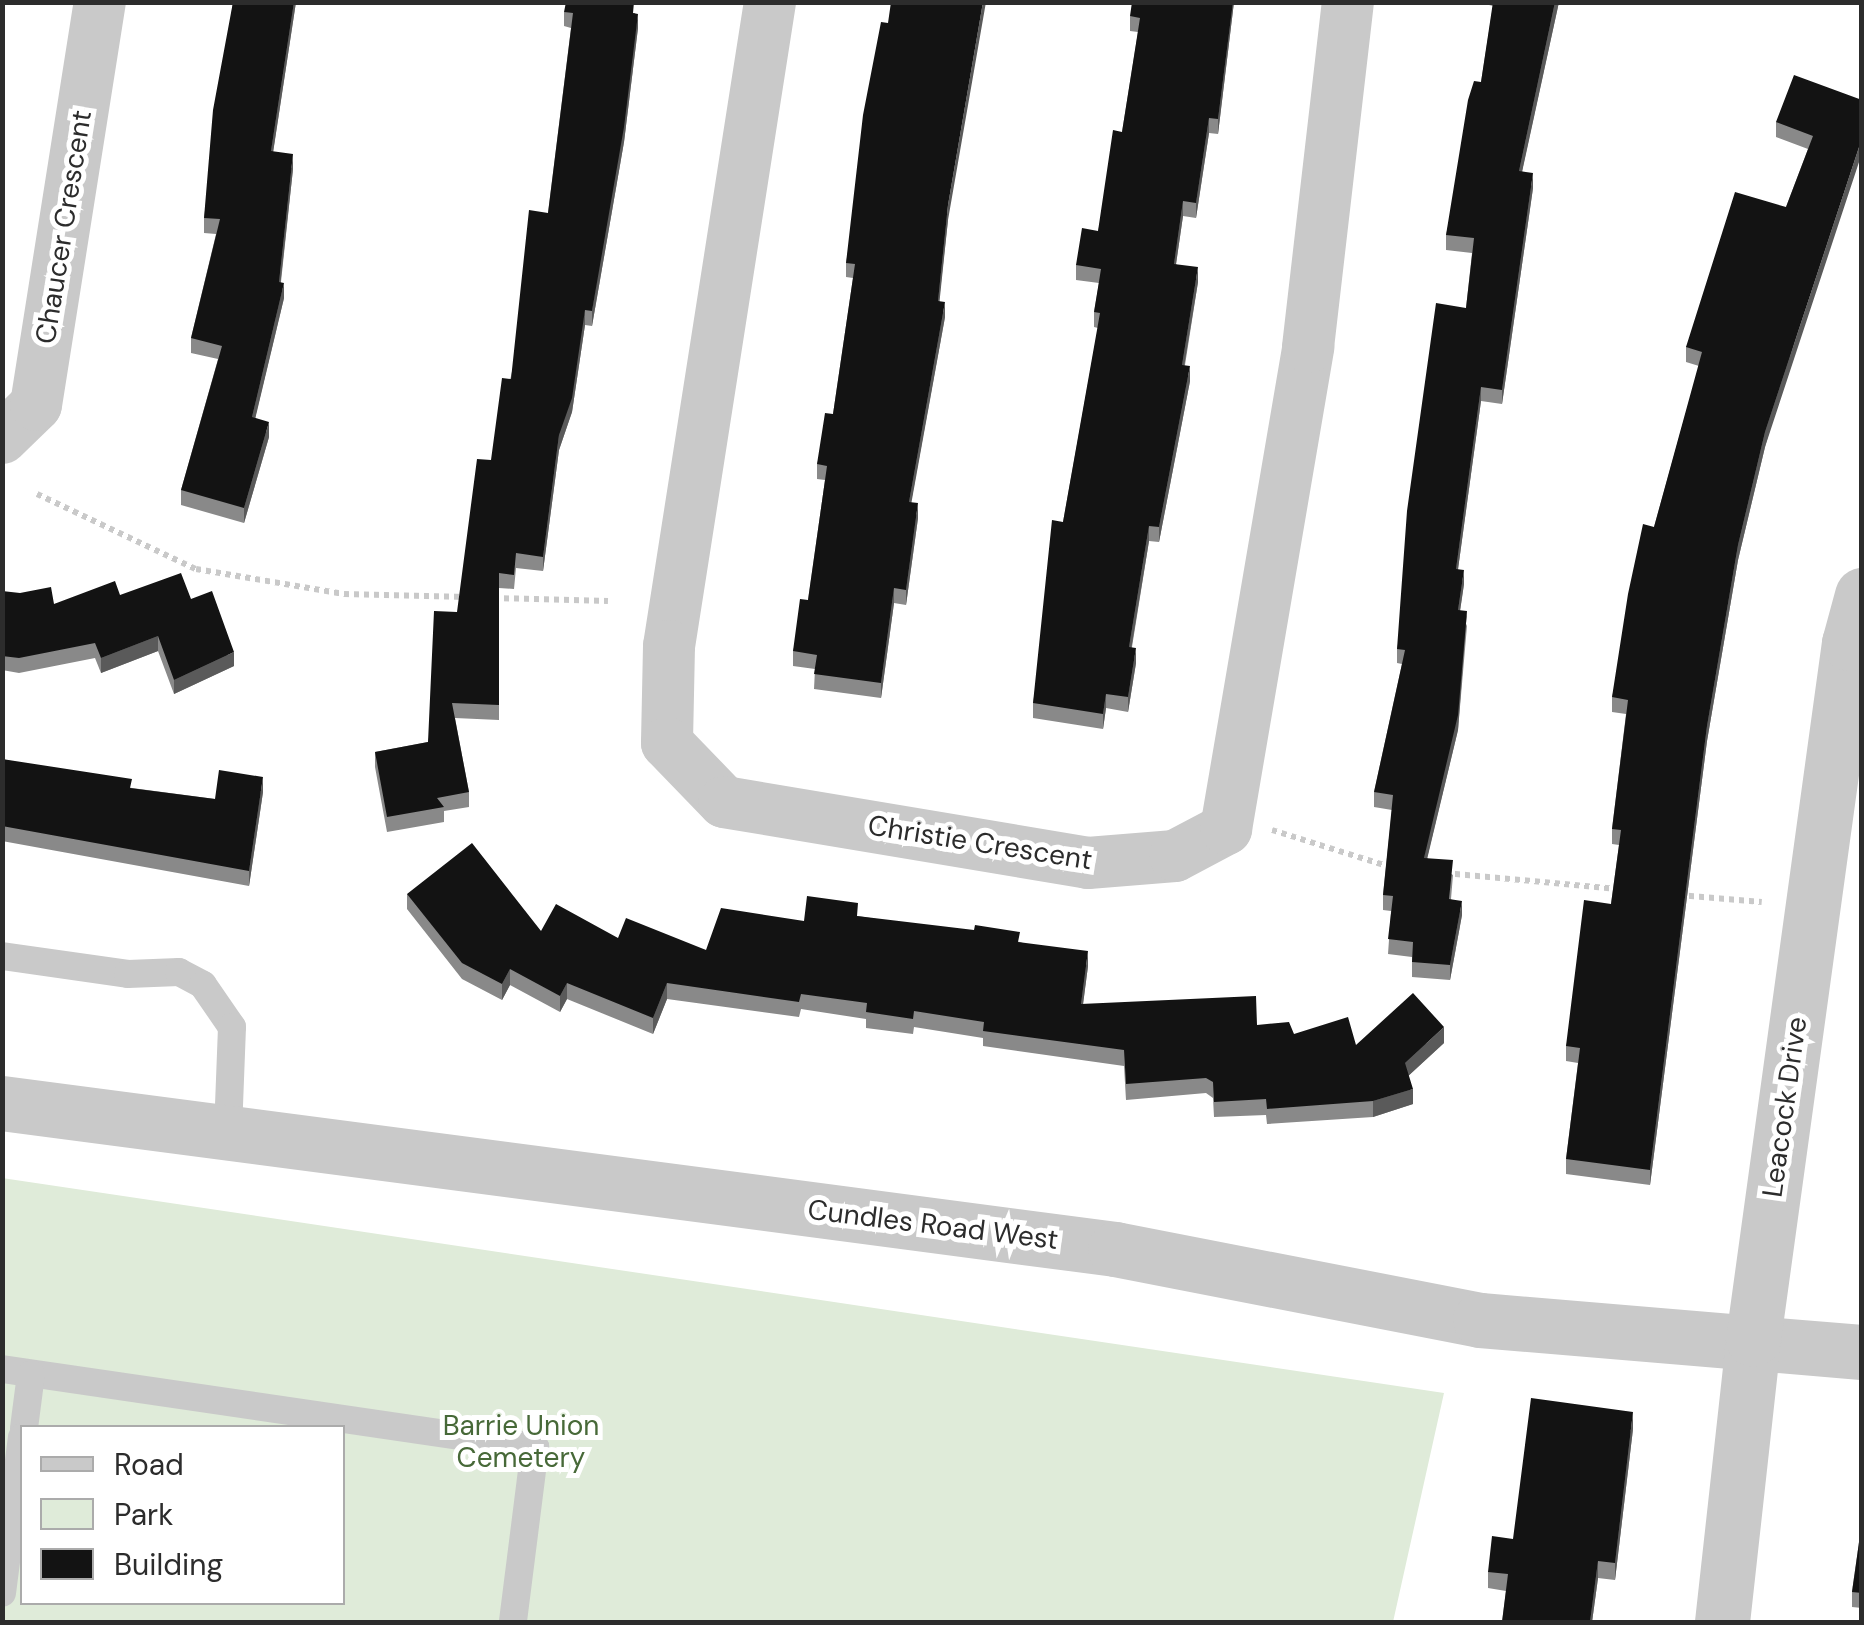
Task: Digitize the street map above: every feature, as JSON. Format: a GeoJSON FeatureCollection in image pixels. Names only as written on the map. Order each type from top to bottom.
{"type":"FeatureCollection","features":[{"type":"Feature","properties":{"kind":"street","name":"Chaucer Crescent"},"geometry":{"type":"LineString","coordinates":[[2,438],[36,405],[100,2]]}},
{"type":"Feature","properties":{"kind":"street","name":"Christie Crescent"},"geometry":{"type":"LineString","coordinates":[[770,2],[669,646],[667,743],[724,802],[1088,863],[1175,856],[1226,829],[1228,815]]}},
{"type":"Feature","properties":{"kind":"street"},"geometry":{"type":"LineString","coordinates":[[1228,815],[1308,347],[1348,2]]}},
{"type":"Feature","properties":{"kind":"street","name":"Leacock Drive"},"geometry":{"type":"LineString","coordinates":[[1722,1622],[1753,1340],[1848,643],[1862,594]]}},
{"type":"Feature","properties":{"kind":"street","name":"Cundles Road West"},"geometry":{"type":"LineString","coordinates":[[2,1103],[1115,1249],[1480,1320],[1862,1352]]}},
{"type":"Feature","properties":{"kind":"lane"},"geometry":{"type":"LineString","coordinates":[[2,956],[128,974],[180,972],[202,985],[232,1026],[228,1132]]}},
{"type":"Feature","properties":{"kind":"lane"},"geometry":{"type":"LineString","coordinates":[[2,1369],[535,1447],[513,1622]]}},
{"type":"Feature","properties":{"kind":"lane"},"geometry":{"type":"LineString","coordinates":[[24,1425],[31,1374]]}},
{"type":"Feature","properties":{"kind":"lane"},"geometry":{"type":"LineString","coordinates":[[2,1594],[20,1453]]}},
{"type":"Feature","properties":{"kind":"path"},"geometry":{"type":"LineString","coordinates":[[37,494],[196,569],[344,594],[608,601]]}},
{"type":"Feature","properties":{"kind":"path"},"geometry":{"type":"LineString","coordinates":[[1228,815],[1374,866],[1412,870]]}},
{"type":"Feature","properties":{"kind":"path"},"geometry":{"type":"LineString","coordinates":[[1431,872],[1622,889]]}},
{"type":"Feature","properties":{"kind":"path"},"geometry":{"type":"LineString","coordinates":[[1660,893],[1812,907]]}},
{"type":"Feature","properties":{"kind":"green space","name":"Barrie Union Cemetery"},"geometry":{"type":"Polygon","coordinates":[[[2,1178],[1444,1393],[1393,1622],[3,1622],[2,1178]]]}},
{"type":"Feature","properties":{"kind":"building"},"geometry":{"type":"Polygon","coordinates":[[[233,2],[294,2],[271,151],[293,154],[279,282],[284,283],[252,417],[269,422],[244,508],[181,490],[222,346],[191,338],[220,219],[204,218],[213,110],[233,2]]]}},
{"type":"Feature","properties":{"kind":"building"},"geometry":{"type":"Polygon","coordinates":[[[566,2],[634,2],[633,13],[638,14],[624,127],[592,311],[585,310],[572,398],[559,435],[543,557],[516,553],[514,575],[499,573],[499,705],[452,703],[469,792],[437,798],[444,807],[387,817],[375,752],[428,742],[434,611],[457,612],[477,459],[491,460],[502,378],[511,379],[529,210],[548,213],[573,13],[564,12],[566,2]]]}},
{"type":"Feature","properties":{"kind":"building"},"geometry":{"type":"Polygon","coordinates":[[[891,2],[983,2],[948,205],[938,301],[945,302],[909,502],[918,503],[906,590],[894,588],[881,683],[814,674],[817,655],[793,651],[800,599],[808,600],[827,466],[817,464],[825,413],[833,414],[855,264],[846,263],[863,115],[881,22],[888,23],[891,2]]]}},
{"type":"Feature","properties":{"kind":"building"},"geometry":{"type":"Polygon","coordinates":[[[1132,2],[1233,2],[1218,119],[1209,118],[1196,203],[1183,201],[1174,264],[1198,267],[1182,365],[1190,366],[1159,527],[1149,526],[1129,647],[1136,648],[1128,697],[1106,694],[1103,714],[1033,703],[1052,520],[1063,522],[1100,313],[1094,312],[1101,269],[1076,265],[1082,228],[1098,231],[1113,130],[1122,132],[1140,18],[1130,16],[1132,2]]]}},
{"type":"Feature","properties":{"kind":"building"},"geometry":{"type":"Polygon","coordinates":[[[1493,2],[1555,2],[1519,171],[1533,173],[1502,390],[1481,387],[1456,569],[1464,570],[1458,610],[1467,611],[1458,715],[1424,858],[1453,860],[1449,899],[1462,901],[1450,965],[1412,962],[1413,942],[1388,939],[1393,896],[1383,895],[1393,795],[1374,792],[1405,650],[1397,649],[1407,511],[1436,303],[1466,308],[1474,238],[1446,235],[1468,100],[1474,81],[1481,82],[1493,2]]]}},
{"type":"Feature","properties":{"kind":"building"},"geometry":{"type":"Polygon","coordinates":[[[1794,75],[1862,100],[1862,138],[1765,432],[1738,545],[1707,726],[1650,1170],[1566,1159],[1580,1048],[1566,1046],[1584,900],[1611,904],[1621,830],[1612,829],[1628,700],[1612,697],[1628,594],[1643,524],[1654,527],[1702,352],[1686,347],[1735,192],[1786,207],[1813,136],[1776,122],[1794,75]]]}},
{"type":"Feature","properties":{"kind":"building"},"geometry":{"type":"Polygon","coordinates":[[[181,573],[191,599],[212,591],[234,652],[174,680],[158,636],[101,658],[95,643],[19,658],[2,656],[2,591],[20,593],[51,587],[54,604],[115,581],[120,595],[181,573]]]}},
{"type":"Feature","properties":{"kind":"building"},"geometry":{"type":"Polygon","coordinates":[[[2,759],[132,779],[130,788],[215,799],[219,770],[263,777],[249,871],[2,826],[2,759]]]}},
{"type":"Feature","properties":{"kind":"building"},"geometry":{"type":"Polygon","coordinates":[[[472,843],[541,931],[556,904],[618,938],[626,918],[706,950],[721,908],[804,921],[807,896],[858,903],[857,916],[974,930],[975,925],[1020,932],[1018,942],[1088,951],[1081,1004],[1256,996],[1257,1025],[1289,1022],[1294,1034],[1348,1017],[1356,1045],[1413,993],[1444,1027],[1405,1063],[1413,1089],[1373,1101],[1267,1109],[1266,1099],[1214,1102],[1213,1082],[1206,1078],[1126,1084],[1124,1050],[983,1031],[984,1022],[914,1011],[913,1019],[866,1012],[867,1003],[801,994],[799,1002],[667,983],[653,1018],[567,983],[560,996],[510,969],[502,984],[462,963],[407,894],[472,843]]]}},
{"type":"Feature","properties":{"kind":"building"},"geometry":{"type":"Polygon","coordinates":[[[1531,1398],[1633,1412],[1615,1563],[1598,1561],[1590,1622],[1502,1622],[1508,1574],[1488,1572],[1492,1536],[1513,1539],[1531,1398]]]}},
{"type":"Feature","properties":{"kind":"building"},"geometry":{"type":"Polygon","coordinates":[[[1862,1521],[1862,1593],[1852,1592],[1862,1521]]]}}]}
